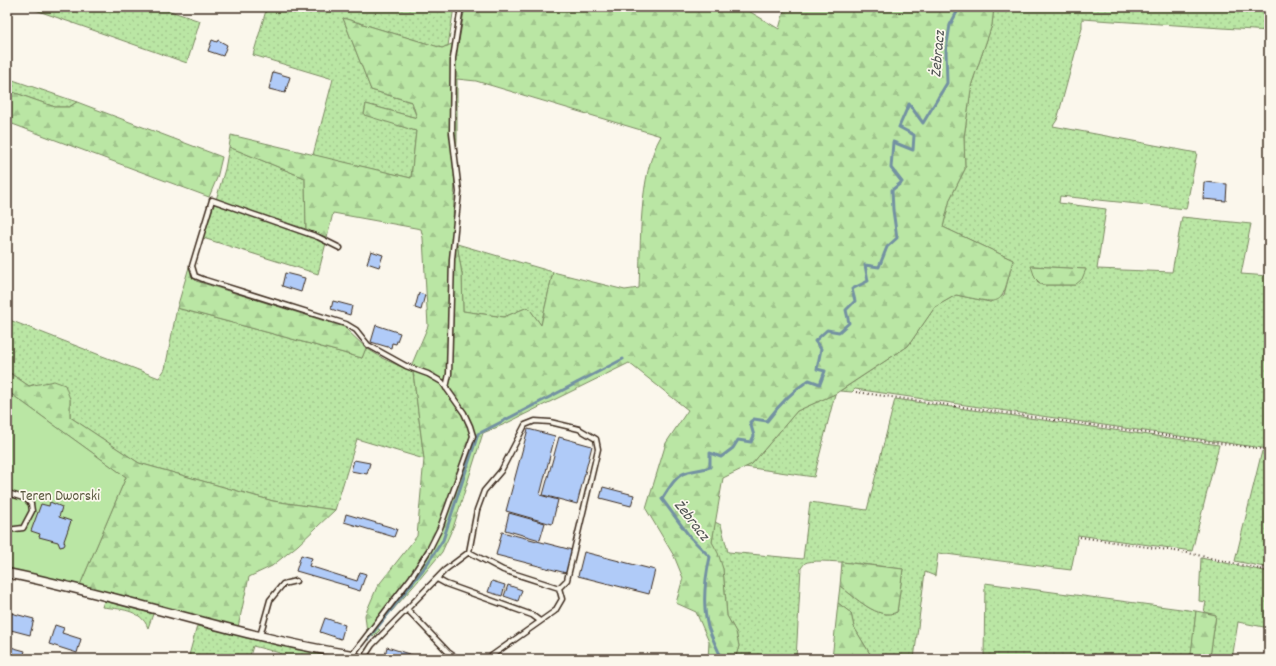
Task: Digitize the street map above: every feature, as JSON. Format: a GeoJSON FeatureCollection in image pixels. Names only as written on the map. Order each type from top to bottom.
{"type":"FeatureCollection","features":[{"type":"Feature","properties":{"kind":"street"},"geometry":{"type":"LineString","coordinates":[[7,573],[65,585],[208,624],[357,658]]}},
{"type":"Feature","properties":{"kind":"lane"},"geometry":{"type":"LineString","coordinates":[[446,388],[449,374],[453,235],[459,192],[452,120],[455,40],[460,7]]}},
{"type":"Feature","properties":{"kind":"lane"},"geometry":{"type":"LineString","coordinates":[[340,248],[318,237],[212,200],[192,266],[195,276],[346,324],[356,330],[368,345],[406,366],[428,374],[442,382],[464,413],[472,431],[472,436],[462,470],[440,528],[429,550],[357,658]]}},
{"type":"Feature","properties":{"kind":"lane"},"geometry":{"type":"LineString","coordinates":[[357,658],[372,645],[446,570],[469,552],[477,510],[484,491],[501,471],[525,425],[535,421],[550,422],[579,429],[596,438],[598,448],[567,580],[559,588]]}},
{"type":"Feature","properties":{"kind":"lane"},"geometry":{"type":"LineString","coordinates":[[7,530],[23,528],[32,510],[31,504],[26,499],[8,493]]}},
{"type":"Feature","properties":{"kind":"lane"},"geometry":{"type":"LineString","coordinates":[[469,552],[503,570],[559,588]]}},
{"type":"Feature","properties":{"kind":"lane"},"geometry":{"type":"LineString","coordinates":[[437,579],[446,584],[532,616],[540,621]]}},
{"type":"Feature","properties":{"kind":"lane"},"geometry":{"type":"LineString","coordinates":[[260,636],[270,600],[283,584],[296,581]]}},
{"type":"Feature","properties":{"kind":"lane"},"geometry":{"type":"LineString","coordinates":[[487,659],[555,611],[562,598],[559,588]]}},
{"type":"Feature","properties":{"kind":"lane"},"geometry":{"type":"LineString","coordinates":[[407,609],[448,652],[458,659]]}},
{"type":"Feature","properties":{"kind":"path"},"geometry":{"type":"LineString","coordinates":[[856,392],[1269,450]]}},
{"type":"Feature","properties":{"kind":"path"},"geometry":{"type":"LineString","coordinates":[[1080,537],[1188,552],[1269,571]]}},
{"type":"Feature","properties":{"kind":"green space"},"geometry":{"type":"Polygon","coordinates":[[[27,7],[158,7],[200,21],[187,63],[27,7]]]}},
{"type":"Feature","properties":{"kind":"green space"},"geometry":{"type":"Polygon","coordinates":[[[267,7],[454,7],[448,46],[442,48],[343,18],[371,90],[411,102],[417,118],[366,104],[364,114],[416,131],[411,178],[313,155],[333,79],[253,55],[267,7]]]}},
{"type":"Feature","properties":{"kind":"green space"},"geometry":{"type":"Polygon","coordinates":[[[465,7],[742,7],[779,29],[785,7],[994,7],[992,25],[972,83],[964,137],[965,169],[950,199],[943,227],[1013,260],[1006,287],[1002,295],[993,301],[956,295],[935,307],[908,346],[835,394],[797,411],[752,464],[723,478],[712,542],[718,553],[723,569],[727,616],[736,632],[739,646],[735,659],[708,659],[709,642],[696,612],[676,603],[683,578],[674,556],[646,509],[666,443],[688,410],[629,363],[505,424],[483,433],[454,525],[442,552],[377,628],[380,630],[373,637],[367,633],[365,615],[377,587],[417,536],[424,459],[412,364],[428,326],[423,238],[421,229],[333,213],[327,238],[306,229],[305,178],[229,147],[231,135],[411,178],[416,131],[364,115],[366,104],[417,118],[412,102],[371,90],[343,18],[442,48],[459,41],[465,7]],[[457,79],[457,140],[453,220],[462,274],[463,311],[504,317],[528,307],[541,325],[553,272],[625,290],[639,288],[644,190],[648,170],[661,136],[476,81],[457,79]]]}},
{"type":"Feature","properties":{"kind":"green space"},"geometry":{"type":"Polygon","coordinates":[[[994,7],[1269,7],[1269,31],[1082,19],[1082,28],[1057,120],[1053,126],[1197,153],[1186,209],[1060,196],[1059,203],[1106,209],[1097,269],[1172,272],[1182,217],[1251,224],[1241,274],[1269,276],[1269,449],[855,389],[852,392],[840,391],[908,346],[935,307],[956,295],[990,302],[1004,295],[1013,260],[943,227],[950,199],[965,169],[964,137],[972,83],[992,25],[994,7]],[[1032,266],[1038,283],[1042,285],[1075,285],[1085,269],[1032,266]]]}},
{"type":"Feature","properties":{"kind":"green space"},"geometry":{"type":"Polygon","coordinates":[[[7,78],[77,102],[69,107],[55,107],[7,90],[7,78]]]}},
{"type":"Feature","properties":{"kind":"green space"},"geometry":{"type":"Polygon","coordinates":[[[7,90],[55,107],[69,107],[77,102],[222,157],[217,178],[209,197],[7,122],[7,90]]]}},
{"type":"Feature","properties":{"kind":"green space"},"geometry":{"type":"Polygon","coordinates":[[[229,147],[305,178],[306,229],[216,200],[225,169],[229,147]]]}},
{"type":"Feature","properties":{"kind":"green space"},"geometry":{"type":"Polygon","coordinates":[[[214,204],[315,237],[326,243],[318,274],[203,238],[214,204]]]}},
{"type":"Feature","properties":{"kind":"green space"},"geometry":{"type":"Polygon","coordinates":[[[457,244],[553,272],[541,325],[528,307],[504,317],[463,311],[462,274],[457,244]]]}},
{"type":"Feature","properties":{"kind":"green space"},"geometry":{"type":"Polygon","coordinates":[[[1031,266],[1086,269],[1082,279],[1075,285],[1042,285],[1035,278],[1031,266]]]}},
{"type":"Feature","properties":{"kind":"green space"},"geometry":{"type":"Polygon","coordinates":[[[189,267],[196,281],[344,327],[366,348],[362,358],[177,308],[189,267]]]}},
{"type":"Feature","properties":{"kind":"green space"},"geometry":{"type":"Polygon","coordinates":[[[177,308],[362,358],[366,348],[384,359],[413,372],[424,459],[357,439],[335,510],[273,501],[139,463],[70,417],[70,399],[35,384],[29,386],[7,371],[7,319],[159,378],[165,369],[177,308]]]}},
{"type":"Feature","properties":{"kind":"green space"},"geometry":{"type":"Polygon","coordinates":[[[7,371],[29,386],[54,381],[65,385],[70,399],[70,417],[139,463],[273,501],[335,510],[298,545],[272,566],[249,577],[238,627],[80,585],[126,477],[7,391],[7,371]]]}},
{"type":"Feature","properties":{"kind":"green space","name":"Teren Dworski"},"geometry":{"type":"Polygon","coordinates":[[[7,391],[126,477],[80,585],[7,569],[7,391]]]}},
{"type":"Feature","properties":{"kind":"green space"},"geometry":{"type":"Polygon","coordinates":[[[835,394],[814,477],[745,467],[752,464],[797,411],[835,394]]]}},
{"type":"Feature","properties":{"kind":"green space"},"geometry":{"type":"Polygon","coordinates":[[[895,399],[1219,445],[1192,551],[1078,535],[1071,570],[938,553],[935,576],[925,572],[914,659],[873,659],[854,627],[851,613],[838,603],[840,586],[875,611],[890,614],[897,612],[903,569],[812,561],[805,563],[801,568],[796,659],[735,659],[739,646],[736,632],[727,616],[723,569],[712,542],[715,522],[721,525],[728,552],[803,559],[810,502],[867,510],[895,399]]]}},
{"type":"Feature","properties":{"kind":"green space"},"geometry":{"type":"Polygon","coordinates":[[[1262,451],[1269,453],[1269,568],[1235,561],[1262,451]]]}},
{"type":"Feature","properties":{"kind":"green space"},"geometry":{"type":"Polygon","coordinates":[[[1201,558],[1269,572],[1269,628],[1238,622],[1232,659],[1210,657],[1216,615],[1204,612],[1206,602],[1199,601],[1201,558]]]}},
{"type":"Feature","properties":{"kind":"green space"},"geometry":{"type":"Polygon","coordinates":[[[842,562],[903,569],[897,612],[890,614],[875,611],[840,586],[842,562]]]}},
{"type":"Feature","properties":{"kind":"green space"},"geometry":{"type":"Polygon","coordinates":[[[985,583],[1196,611],[1191,659],[984,659],[985,583]]]}},
{"type":"Feature","properties":{"kind":"green space"},"geometry":{"type":"Polygon","coordinates":[[[104,601],[153,614],[148,628],[140,617],[129,611],[102,607],[104,601]]]}},
{"type":"Feature","properties":{"kind":"green space"},"geometry":{"type":"Polygon","coordinates":[[[838,603],[851,613],[854,627],[873,659],[832,659],[838,603]]]}},
{"type":"Feature","properties":{"kind":"green space"},"geometry":{"type":"Polygon","coordinates":[[[1196,611],[1216,615],[1210,657],[1191,654],[1196,611]]]}},
{"type":"Feature","properties":{"kind":"green space"},"geometry":{"type":"Polygon","coordinates":[[[197,626],[347,659],[279,659],[280,653],[253,646],[249,659],[188,659],[197,626]]]}},
{"type":"Feature","properties":{"kind":"building"},"geometry":{"type":"Polygon","coordinates":[[[212,40],[217,42],[218,40],[227,45],[223,56],[208,51],[212,40]]]}},
{"type":"Feature","properties":{"kind":"building"},"geometry":{"type":"Polygon","coordinates":[[[273,72],[290,77],[285,93],[269,89],[273,72]]]}},
{"type":"Feature","properties":{"kind":"building"},"geometry":{"type":"Polygon","coordinates":[[[1204,182],[1227,184],[1226,201],[1203,199],[1204,182]]]}},
{"type":"Feature","properties":{"kind":"building"},"geometry":{"type":"Polygon","coordinates":[[[371,251],[383,255],[379,267],[367,263],[371,251]]]}},
{"type":"Feature","properties":{"kind":"building"},"geometry":{"type":"Polygon","coordinates":[[[285,273],[305,278],[301,292],[282,286],[285,273]]]}},
{"type":"Feature","properties":{"kind":"building"},"geometry":{"type":"Polygon","coordinates":[[[419,293],[425,295],[421,310],[415,308],[419,293]]]}},
{"type":"Feature","properties":{"kind":"building"},"geometry":{"type":"Polygon","coordinates":[[[333,301],[352,306],[350,315],[331,309],[333,301]]]}},
{"type":"Feature","properties":{"kind":"building"},"geometry":{"type":"Polygon","coordinates":[[[376,325],[400,333],[396,344],[392,343],[391,348],[371,342],[376,325]]]}},
{"type":"Feature","properties":{"kind":"building"},"geometry":{"type":"Polygon","coordinates":[[[528,429],[555,436],[540,495],[558,500],[552,524],[506,511],[528,429]]]}},
{"type":"Feature","properties":{"kind":"building"},"geometry":{"type":"Polygon","coordinates":[[[559,437],[592,446],[577,504],[543,495],[559,437]]]}},
{"type":"Feature","properties":{"kind":"building"},"geometry":{"type":"Polygon","coordinates":[[[354,460],[370,463],[367,474],[351,471],[354,460]]]}},
{"type":"Feature","properties":{"kind":"building"},"geometry":{"type":"Polygon","coordinates":[[[603,487],[634,495],[631,506],[600,498],[603,487]]]}},
{"type":"Feature","properties":{"kind":"building"},"geometry":{"type":"Polygon","coordinates":[[[50,502],[62,507],[59,517],[71,521],[64,541],[64,546],[60,547],[58,542],[39,537],[40,534],[31,531],[41,504],[49,506],[50,502]]]}},
{"type":"Feature","properties":{"kind":"building"},"geometry":{"type":"Polygon","coordinates":[[[509,513],[545,523],[540,540],[505,530],[509,513]]]}},
{"type":"Feature","properties":{"kind":"building"},"geometry":{"type":"Polygon","coordinates":[[[346,514],[397,529],[394,537],[344,522],[346,514]]]}},
{"type":"Feature","properties":{"kind":"building"},"geometry":{"type":"Polygon","coordinates":[[[502,532],[572,550],[566,573],[496,555],[502,532]]]}},
{"type":"Feature","properties":{"kind":"building"},"geometry":{"type":"Polygon","coordinates":[[[584,552],[655,570],[649,594],[578,576],[584,552]]]}},
{"type":"Feature","properties":{"kind":"building"},"geometry":{"type":"Polygon","coordinates":[[[301,555],[312,558],[309,566],[357,581],[360,572],[366,574],[360,591],[296,571],[301,555]]]}},
{"type":"Feature","properties":{"kind":"building"},"geometry":{"type":"Polygon","coordinates":[[[492,581],[505,585],[502,596],[488,592],[492,581]]]}},
{"type":"Feature","properties":{"kind":"building"},"geometry":{"type":"Polygon","coordinates":[[[508,585],[522,590],[518,601],[504,596],[508,585]]]}},
{"type":"Feature","properties":{"kind":"building"},"geometry":{"type":"Polygon","coordinates":[[[7,612],[34,619],[30,635],[7,629],[7,612]]]}},
{"type":"Feature","properties":{"kind":"building"},"geometry":{"type":"Polygon","coordinates":[[[325,618],[345,625],[341,639],[320,632],[325,618]]]}},
{"type":"Feature","properties":{"kind":"building"},"geometry":{"type":"Polygon","coordinates":[[[55,625],[64,628],[62,633],[81,639],[77,653],[49,644],[55,625]]]}},
{"type":"Feature","properties":{"kind":"building"},"geometry":{"type":"Polygon","coordinates":[[[7,646],[25,651],[22,659],[7,659],[7,646]]]}},
{"type":"Feature","properties":{"kind":"building"},"geometry":{"type":"Polygon","coordinates":[[[387,647],[415,656],[414,659],[384,659],[387,647]]]}},
{"type":"Feature","properties":{"kind":"waterway","name":"Żebracz"},"geometry":{"type":"LineString","coordinates":[[722,659],[706,619],[706,583],[710,557],[690,537],[662,499],[678,477],[688,472],[710,467],[710,453],[721,457],[733,448],[738,440],[751,442],[754,436],[750,422],[754,419],[767,421],[786,399],[809,380],[820,384],[825,371],[817,369],[821,349],[815,341],[827,330],[839,332],[849,323],[846,310],[855,301],[852,289],[868,281],[865,265],[879,267],[887,247],[897,238],[892,190],[902,182],[891,168],[893,142],[913,150],[914,135],[899,127],[909,104],[923,123],[947,83],[946,50],[950,25],[958,10],[958,7]]}},
{"type":"Feature","properties":{"kind":"waterway"},"geometry":{"type":"LineString","coordinates":[[368,639],[425,567],[443,540],[478,434],[623,359]]}}]}
